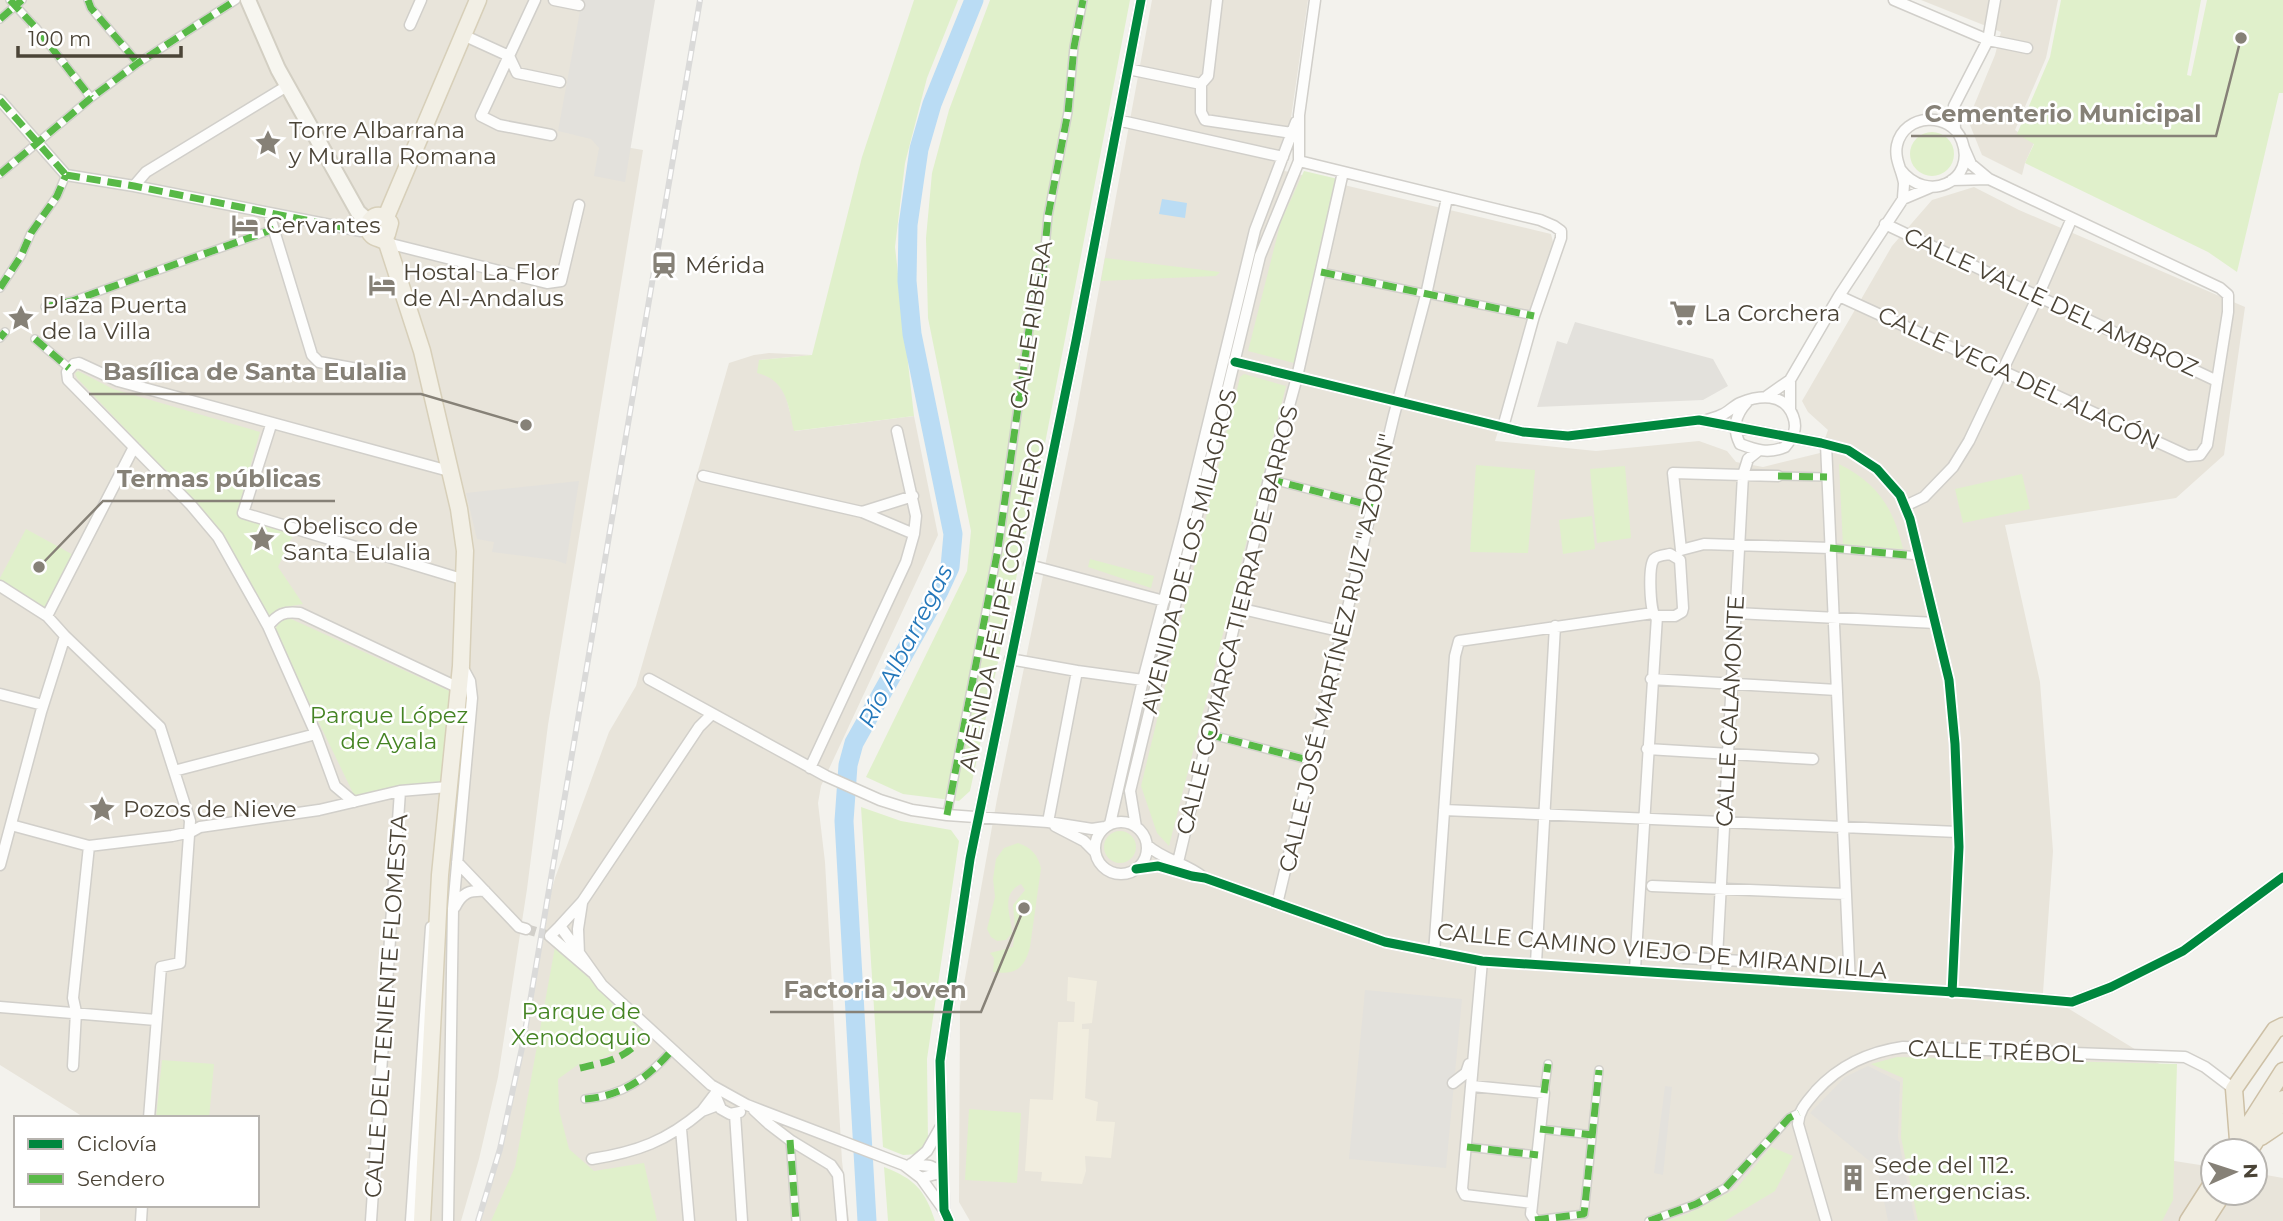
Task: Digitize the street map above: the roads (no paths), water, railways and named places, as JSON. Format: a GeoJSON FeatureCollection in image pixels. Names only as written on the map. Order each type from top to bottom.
{"type":"FeatureCollection","features":[{"type":"Feature","properties":{"kind":"highway"},"geometry":{"type":"LineString","coordinates":[[2243,1137],[2234,1089],[2275,1030],[2283,1026]]}},
{"type":"Feature","properties":{"kind":"highway"},"geometry":{"type":"LineString","coordinates":[[2247,1137],[2256,1113],[2283,1071]]}},
{"type":"Feature","properties":{"kind":"highway"},"geometry":{"type":"LineString","coordinates":[[2234,1089],[2256,1113]]}},
{"type":"Feature","properties":{"kind":"highway"},"geometry":{"type":"LineString","coordinates":[[2251,1137],[2283,1099]]}},
{"type":"Feature","properties":{"kind":"highway"},"geometry":{"type":"LineString","coordinates":[[2258,1137],[2283,1122]]}},
{"type":"Feature","properties":{"kind":"highway"},"geometry":{"type":"LineString","coordinates":[[2188,1221],[2199,1203]]}},
{"type":"Feature","properties":{"kind":"main road"},"geometry":{"type":"LineString","coordinates":[[248,0],[287,86],[358,212],[376,233],[422,351],[459,509],[465,551],[460,688],[440,875],[422,1221]]}},
{"type":"Feature","properties":{"kind":"main road"},"geometry":{"type":"LineString","coordinates":[[376,233],[387,234],[390,229],[386,217],[478,0]]}},
{"type":"Feature","properties":{"kind":"street"},"geometry":{"type":"LineString","coordinates":[[0,19],[12,3],[22,0]]}},
{"type":"Feature","properties":{"kind":"street"},"geometry":{"type":"LineString","coordinates":[[88,0],[91,8],[138,62]]}},
{"type":"Feature","properties":{"kind":"street"},"geometry":{"type":"LineString","coordinates":[[0,174],[138,62],[236,0]]}},
{"type":"Feature","properties":{"kind":"street"},"geometry":{"type":"LineString","coordinates":[[410,25],[421,0]]}},
{"type":"Feature","properties":{"kind":"street"},"geometry":{"type":"LineString","coordinates":[[535,0],[481,116],[499,125],[551,135]]}},
{"type":"Feature","properties":{"kind":"street"},"geometry":{"type":"LineString","coordinates":[[554,0],[579,5]]}},
{"type":"Feature","properties":{"kind":"street","name":"CALLE RIBERA"},"geometry":{"type":"LineString","coordinates":[[947,815],[998,549],[1032,301],[1043,269],[1048,216],[1068,111],[1074,47],[1083,0]]}},
{"type":"Feature","properties":{"kind":"street","name":"AVENIDA FELIPE CORCHERO"},"geometry":{"type":"LineString","coordinates":[[948,1221],[944,1210],[940,1061],[944,1026],[978,819],[1076,341],[1142,0]]}},
{"type":"Feature","properties":{"kind":"street"},"geometry":{"type":"LineString","coordinates":[[1217,0],[1208,76],[1201,84],[1201,112],[1205,120],[1292,133]]}},
{"type":"Feature","properties":{"kind":"street","name":"AVENIDA DE LOS MILAGROS"},"geometry":{"type":"LineString","coordinates":[[1136,827],[1130,791],[1260,256],[1299,161],[1299,116],[1315,0]]}},
{"type":"Feature","properties":{"kind":"street"},"geometry":{"type":"LineString","coordinates":[[1894,0],[1908,3],[1988,40],[2027,48]]}},
{"type":"Feature","properties":{"kind":"street"},"geometry":{"type":"LineString","coordinates":[[1996,0],[1988,40],[1954,106],[1955,129],[1971,164],[1989,179],[2220,288],[2228,295],[2217,381]]}},
{"type":"Feature","properties":{"kind":"street"},"geometry":{"type":"LineString","coordinates":[[12,3],[37,29],[91,98]]}},
{"type":"Feature","properties":{"kind":"street"},"geometry":{"type":"LineString","coordinates":[[463,35],[509,56],[517,73],[560,82]]}},
{"type":"Feature","properties":{"kind":"street"},"geometry":{"type":"LineString","coordinates":[[1128,69],[1201,84]]}},
{"type":"Feature","properties":{"kind":"street"},"geometry":{"type":"LineString","coordinates":[[134,186],[146,172],[287,86]]}},
{"type":"Feature","properties":{"kind":"street"},"geometry":{"type":"LineString","coordinates":[[0,100],[66,175],[376,233],[547,283],[561,281],[579,205]]}},
{"type":"Feature","properties":{"kind":"street"},"geometry":{"type":"LineString","coordinates":[[1903,199],[1904,182],[1896,157],[1902,134],[1910,125],[1933,119],[1954,106]]}},
{"type":"Feature","properties":{"kind":"street","name":"AVENIDA DE LOS MILAGROS"},"geometry":{"type":"LineString","coordinates":[[1107,826],[1255,230],[1299,116]]}},
{"type":"Feature","properties":{"kind":"street"},"geometry":{"type":"LineString","coordinates":[[1933,119],[1955,129]]}},
{"type":"Feature","properties":{"kind":"street"},"geometry":{"type":"LineString","coordinates":[[1117,120],[1283,158]]}},
{"type":"Feature","properties":{"kind":"street"},"geometry":{"type":"LineString","coordinates":[[1767,396],[1790,380],[1839,296],[1903,199],[1952,180],[1963,165],[1964,148]]}},
{"type":"Feature","properties":{"kind":"street"},"geometry":{"type":"LineString","coordinates":[[1299,161],[1540,220],[1560,231],[1562,238],[1534,316],[1503,427]]}},
{"type":"Feature","properties":{"kind":"street"},"geometry":{"type":"LineString","coordinates":[[1900,169],[1907,179],[1929,188]]}},
{"type":"Feature","properties":{"kind":"street","name":"CALLE COMARCA TIERRA DE BARROS"},"geometry":{"type":"LineString","coordinates":[[1178,863],[1269,479],[1297,377],[1343,172]]}},
{"type":"Feature","properties":{"kind":"street"},"geometry":{"type":"LineString","coordinates":[[0,288],[22,256],[31,233],[57,196],[66,175]]}},
{"type":"Feature","properties":{"kind":"street"},"geometry":{"type":"LineString","coordinates":[[1952,180],[1989,179]]}},
{"type":"Feature","properties":{"kind":"street","name":"CALLE JOSÉ MARTÍNEZ RUIZ \"AZORÍN\""},"geometry":{"type":"LineString","coordinates":[[1277,904],[1397,401],[1426,295],[1447,198]]}},
{"type":"Feature","properties":{"kind":"street"},"geometry":{"type":"LineString","coordinates":[[269,214],[312,355],[319,362],[363,370]]}},
{"type":"Feature","properties":{"kind":"street"},"geometry":{"type":"LineString","coordinates":[[1905,506],[1924,497],[1953,467],[1969,441],[2072,218]]}},
{"type":"Feature","properties":{"kind":"street","name":"CALLE VALLE DEL AMBROZ"},"geometry":{"type":"LineString","coordinates":[[1885,224],[2217,381]]}},
{"type":"Feature","properties":{"kind":"street"},"geometry":{"type":"LineString","coordinates":[[45,307],[72,301],[274,229]]}},
{"type":"Feature","properties":{"kind":"street"},"geometry":{"type":"LineString","coordinates":[[1321,272],[1534,316]]}},
{"type":"Feature","properties":{"kind":"street","name":"CALLE VEGA DEL ALAGÓN"},"geometry":{"type":"LineString","coordinates":[[1839,296],[2188,456],[2200,455],[2207,446],[2217,381]]}},
{"type":"Feature","properties":{"kind":"street"},"geometry":{"type":"LineString","coordinates":[[35,339],[69,368]]}},
{"type":"Feature","properties":{"kind":"street"},"geometry":{"type":"LineString","coordinates":[[1236,362],[1523,432],[1568,436],[1699,420],[1848,450],[1877,469],[1900,495],[1905,506],[1949,680],[1955,744],[1958,832],[1952,993]]}},
{"type":"Feature","properties":{"kind":"street"},"geometry":{"type":"LineString","coordinates":[[69,368],[79,363],[118,381],[271,425],[449,471]]}},
{"type":"Feature","properties":{"kind":"street"},"geometry":{"type":"LineString","coordinates":[[69,368],[68,380],[191,505],[218,537],[268,626],[316,734],[335,786],[354,802]]}},
{"type":"Feature","properties":{"kind":"street"},"geometry":{"type":"LineString","coordinates":[[1790,380],[1790,410]]}},
{"type":"Feature","properties":{"kind":"street"},"geometry":{"type":"LineString","coordinates":[[1705,421],[1757,397],[1767,396],[1780,400],[1790,410],[1795,430],[1785,447],[1758,451],[1740,444]]}},
{"type":"Feature","properties":{"kind":"street"},"geometry":{"type":"LineString","coordinates":[[1747,402],[1740,410],[1734,427],[1748,459],[1758,451]]}},
{"type":"Feature","properties":{"kind":"street"},"geometry":{"type":"LineString","coordinates":[[271,425],[243,513],[464,580]]}},
{"type":"Feature","properties":{"kind":"street"},"geometry":{"type":"LineString","coordinates":[[810,768],[906,562],[914,534],[916,516],[913,496],[897,431]]}},
{"type":"Feature","properties":{"kind":"street","name":"CALLE CAMINO VIEJO DE MIRANDILLA"},"geometry":{"type":"LineString","coordinates":[[1826,444],[1850,985]]}},
{"type":"Feature","properties":{"kind":"street"},"geometry":{"type":"LineString","coordinates":[[47,616],[134,447]]}},
{"type":"Feature","properties":{"kind":"street","name":"CALLE CALAMONTE"},"geometry":{"type":"LineString","coordinates":[[1716,976],[1743,475],[1748,459]]}},
{"type":"Feature","properties":{"kind":"street"},"geometry":{"type":"LineString","coordinates":[[1434,953],[1455,656],[1459,641],[1555,626],[1655,615],[1675,616],[1682,612],[1673,473],[1827,477]]}},
{"type":"Feature","properties":{"kind":"street"},"geometry":{"type":"LineString","coordinates":[[704,476],[862,512],[914,534]]}},
{"type":"Feature","properties":{"kind":"street"},"geometry":{"type":"LineString","coordinates":[[1269,479],[1373,506]]}},
{"type":"Feature","properties":{"kind":"street"},"geometry":{"type":"LineString","coordinates":[[862,512],[913,496]]}},
{"type":"Feature","properties":{"kind":"street"},"geometry":{"type":"LineString","coordinates":[[1634,969],[1655,615],[1651,567],[1654,559],[1704,544],[1830,548],[1919,556]]}},
{"type":"Feature","properties":{"kind":"street"},"geometry":{"type":"LineString","coordinates":[[1029,565],[1164,601]]}},
{"type":"Feature","properties":{"kind":"street"},"geometry":{"type":"LineString","coordinates":[[1,589],[47,616],[160,727],[190,821],[180,963],[161,967],[149,1116]]}},
{"type":"Feature","properties":{"kind":"street"},"geometry":{"type":"LineString","coordinates":[[1238,608],[1343,632]]}},
{"type":"Feature","properties":{"kind":"street"},"geometry":{"type":"LineString","coordinates":[[268,626],[277,615],[288,611],[300,613],[460,688]]}},
{"type":"Feature","properties":{"kind":"street"},"geometry":{"type":"LineString","coordinates":[[1736,613],[1936,624]]}},
{"type":"Feature","properties":{"kind":"street"},"geometry":{"type":"LineString","coordinates":[[1536,963],[1555,626]]}},
{"type":"Feature","properties":{"kind":"street"},"geometry":{"type":"LineString","coordinates":[[0,865],[43,705],[65,636]]}},
{"type":"Feature","properties":{"kind":"street"},"geometry":{"type":"LineString","coordinates":[[1010,659],[1143,680]]}},
{"type":"Feature","properties":{"kind":"street"},"geometry":{"type":"LineString","coordinates":[[448,1221],[453,909],[472,698],[470,681],[461,666]]}},
{"type":"Feature","properties":{"kind":"street"},"geometry":{"type":"LineString","coordinates":[[1048,822],[1077,671]]}},
{"type":"Feature","properties":{"kind":"street"},"geometry":{"type":"LineString","coordinates":[[649,679],[825,776],[880,800],[912,810],[978,819],[1048,822],[1092,828],[1128,823],[1142,833],[1147,845],[1143,863],[1136,869],[1119,874],[1111,873],[1103,868],[1095,852],[1084,841],[1048,822]]}},
{"type":"Feature","properties":{"kind":"street"},"geometry":{"type":"LineString","coordinates":[[1651,679],[1837,690]]}},
{"type":"Feature","properties":{"kind":"street"},"geometry":{"type":"LineString","coordinates":[[0,694],[43,705]]}},
{"type":"Feature","properties":{"kind":"street"},"geometry":{"type":"LineString","coordinates":[[592,972],[550,936],[582,902],[699,727],[711,715]]}},
{"type":"Feature","properties":{"kind":"street"},"geometry":{"type":"LineString","coordinates":[[174,771],[316,734]]}},
{"type":"Feature","properties":{"kind":"street"},"geometry":{"type":"LineString","coordinates":[[1208,734],[1312,761]]}},
{"type":"Feature","properties":{"kind":"street"},"geometry":{"type":"LineString","coordinates":[[1647,749],[1812,758]]}},
{"type":"Feature","properties":{"kind":"street"},"geometry":{"type":"LineString","coordinates":[[325,809],[335,786]]}},
{"type":"Feature","properties":{"kind":"street"},"geometry":{"type":"LineString","coordinates":[[11,825],[89,846],[325,809],[400,791],[448,787]]}},
{"type":"Feature","properties":{"kind":"street","name":"CALLE DEL TENIENTE FLOMESTA"},"geometry":{"type":"LineString","coordinates":[[371,1221],[400,791]]}},
{"type":"Feature","properties":{"kind":"street"},"geometry":{"type":"LineString","coordinates":[[1444,810],[1958,832]]}},
{"type":"Feature","properties":{"kind":"street"},"geometry":{"type":"LineString","coordinates":[[1095,852],[1098,834],[1107,826]]}},
{"type":"Feature","properties":{"kind":"street","name":"CALLE CAMINO VIEJO DE MIRANDILLA"},"geometry":{"type":"LineString","coordinates":[[1147,845],[1155,853],[1193,869],[1205,878]]}},
{"type":"Feature","properties":{"kind":"street"},"geometry":{"type":"LineString","coordinates":[[73,1066],[76,1012],[73,998],[89,846]]}},
{"type":"Feature","properties":{"kind":"street"},"geometry":{"type":"LineString","coordinates":[[457,862],[519,927],[526,929]]}},
{"type":"Feature","properties":{"kind":"street","name":"CALLE CAMINO VIEJO DE MIRANDILLA"},"geometry":{"type":"LineString","coordinates":[[1136,869],[1158,866],[1205,878],[1385,942],[1482,961],[1634,969],[2072,1002],[2111,987],[2183,951],[2283,877]]}},
{"type":"Feature","properties":{"kind":"street"},"geometry":{"type":"LineString","coordinates":[[411,1221],[428,940],[440,875]]}},
{"type":"Feature","properties":{"kind":"street"},"geometry":{"type":"LineString","coordinates":[[1652,886],[1846,894]]}},
{"type":"Feature","properties":{"kind":"street"},"geometry":{"type":"LineString","coordinates":[[453,909],[460,896],[471,890],[485,891]]}},
{"type":"Feature","properties":{"kind":"street"},"geometry":{"type":"LineString","coordinates":[[579,955],[578,929],[582,902]]}},
{"type":"Feature","properties":{"kind":"street"},"geometry":{"type":"LineString","coordinates":[[561,926],[602,985],[718,1090],[749,1106],[851,1144],[908,1164],[930,1166],[943,1172]]}},
{"type":"Feature","properties":{"kind":"street"},"geometry":{"type":"LineString","coordinates":[[1683,958],[1784,963]]}},
{"type":"Feature","properties":{"kind":"street"},"geometry":{"type":"LineString","coordinates":[[1482,961],[1462,1189],[1465,1195],[1532,1203]]}},
{"type":"Feature","properties":{"kind":"street"},"geometry":{"type":"LineString","coordinates":[[433,1009],[451,986]]}},
{"type":"Feature","properties":{"kind":"street"},"geometry":{"type":"LineString","coordinates":[[0,1007],[156,1020]]}},
{"type":"Feature","properties":{"kind":"street","name":"CALLE TRÉBOL"},"geometry":{"type":"LineString","coordinates":[[1799,1113],[1821,1086],[1843,1067],[1881,1050],[1903,1047],[2185,1056],[2234,1089]]}},
{"type":"Feature","properties":{"kind":"street"},"geometry":{"type":"LineString","coordinates":[[585,1099],[611,1094],[640,1081],[655,1070],[672,1050]]}},
{"type":"Feature","properties":{"kind":"street"},"geometry":{"type":"LineString","coordinates":[[1453,1083],[1466,1073],[1474,1054]]}},
{"type":"Feature","properties":{"kind":"street"},"geometry":{"type":"LineString","coordinates":[[1548,1064],[1531,1214],[1535,1220],[1584,1214],[1598,1070]]}},
{"type":"Feature","properties":{"kind":"street"},"geometry":{"type":"LineString","coordinates":[[1472,1086],[1544,1093]]}},
{"type":"Feature","properties":{"kind":"street"},"geometry":{"type":"LineString","coordinates":[[718,1090],[718,1105],[725,1112],[735,1114],[749,1106]]}},
{"type":"Feature","properties":{"kind":"street"},"geometry":{"type":"LineString","coordinates":[[592,1159],[639,1149],[681,1129],[702,1111],[718,1090]]}},
{"type":"Feature","properties":{"kind":"street"},"geometry":{"type":"LineString","coordinates":[[702,1111],[718,1105]]}},
{"type":"Feature","properties":{"kind":"street"},"geometry":{"type":"LineString","coordinates":[[749,1106],[790,1140],[831,1165],[838,1174],[842,1221]]}},
{"type":"Feature","properties":{"kind":"street"},"geometry":{"type":"LineString","coordinates":[[1649,1221],[1696,1204],[1725,1188],[1789,1118],[1799,1113]]}},
{"type":"Feature","properties":{"kind":"street"},"geometry":{"type":"LineString","coordinates":[[1799,1113],[1798,1124],[1826,1221]]}},
{"type":"Feature","properties":{"kind":"street"},"geometry":{"type":"LineString","coordinates":[[735,1114],[742,1221]]}},
{"type":"Feature","properties":{"kind":"street"},"geometry":{"type":"LineString","coordinates":[[908,1164],[927,1151],[942,1125]]}},
{"type":"Feature","properties":{"kind":"street"},"geometry":{"type":"LineString","coordinates":[[681,1129],[690,1221]]}},
{"type":"Feature","properties":{"kind":"street"},"geometry":{"type":"LineString","coordinates":[[1540,1129],[1592,1135]]}},
{"type":"Feature","properties":{"kind":"street"},"geometry":{"type":"LineString","coordinates":[[790,1140],[796,1221]]}},
{"type":"Feature","properties":{"kind":"street"},"geometry":{"type":"LineString","coordinates":[[1466,1147],[1538,1155]]}},
{"type":"Feature","properties":{"kind":"street"},"geometry":{"type":"LineString","coordinates":[[908,1164],[944,1210]]}},
{"type":"Feature","properties":{"kind":"street"},"geometry":{"type":"LineString","coordinates":[[921,1178],[943,1172]]}},
{"type":"Feature","properties":{"kind":"water"},"geometry":{"type":"Polygon","coordinates":[[[1162,199],[1187,203],[1185,218],[1159,214],[1162,199]]]}},
{"type":"Feature","properties":{"kind":"waterway","name":"Río Albarregas"},"geometry":{"type":"LineString","coordinates":[[867,1221],[844,821],[848,765],[854,743],[950,567],[953,534],[912,334],[907,281],[908,225],[919,149],[932,104],[974,0]]}},
{"type":"Feature","properties":{"kind":"tunnel"},"geometry":{"type":"LineString","coordinates":[[526,929],[550,936]]}},
{"type":"Feature","properties":{"kind":"railway"},"geometry":{"type":"LineString","coordinates":[[478,1221],[500,1149],[523,1043],[700,0]]}},
{"type":"Feature","properties":{"kind":"place","name":"Cementerio Municipal"},"geometry":{"type":"Point","coordinates":[2241,38]}},
{"type":"Feature","properties":{"kind":"place","name":"Torre Albarrana y Muralla Romana"},"geometry":{"type":"Point","coordinates":[268,143]}},
{"type":"Feature","properties":{"kind":"place","name":"Cervantes"},"geometry":{"type":"Point","coordinates":[245,225]}},
{"type":"Feature","properties":{"kind":"place","name":"Mérida"},"geometry":{"type":"Point","coordinates":[664,265]}},
{"type":"Feature","properties":{"kind":"place","name":"Hostal La Flor de Al-Andalus"},"geometry":{"type":"Point","coordinates":[382,285]}},
{"type":"Feature","properties":{"kind":"place","name":"La Corchera"},"geometry":{"type":"Point","coordinates":[1683,313]}},
{"type":"Feature","properties":{"kind":"place","name":"Plaza Puerta de la Villa"},"geometry":{"type":"Point","coordinates":[21,318]}},
{"type":"Feature","properties":{"kind":"place","name":"Basílica de Santa Eulalia"},"geometry":{"type":"Point","coordinates":[526,425]}},
{"type":"Feature","properties":{"kind":"place","name":"Obelisco de Santa Eulalia"},"geometry":{"type":"Point","coordinates":[262,539]}},
{"type":"Feature","properties":{"kind":"place","name":"Termas públicas"},"geometry":{"type":"Point","coordinates":[39,567]}},
{"type":"Feature","properties":{"kind":"place","name":"Pozos de Nieve"},"geometry":{"type":"Point","coordinates":[102,809]}},
{"type":"Feature","properties":{"kind":"place","name":"Factoria Joven"},"geometry":{"type":"Point","coordinates":[1024,908]}},
{"type":"Feature","properties":{"kind":"place","name":"Sede del 112. Emergencias."},"geometry":{"type":"Point","coordinates":[1853,1178]}},
{"type":"Feature","properties":{"kind":"park label","name":"Parque López de Ayala"},"geometry":{"type":"Point","coordinates":[389,728]}},
{"type":"Feature","properties":{"kind":"park label","name":"Parque de Xenodoquio"},"geometry":{"type":"Point","coordinates":[581,1024]}}]}
